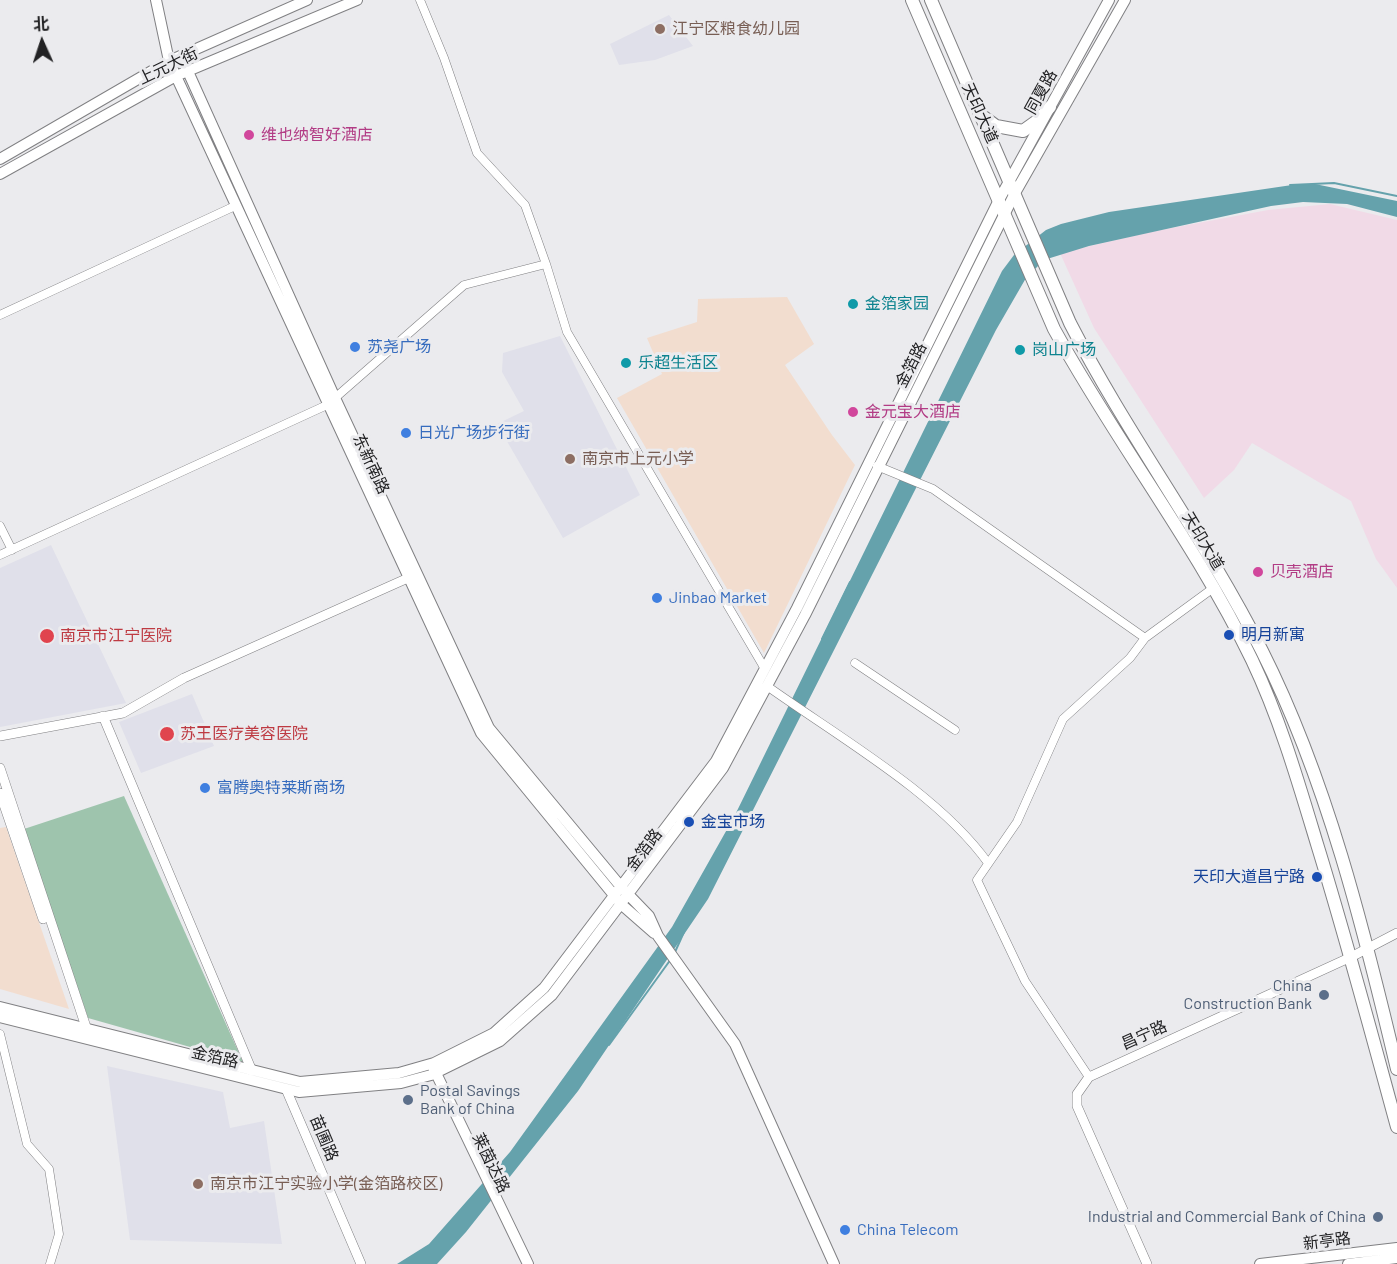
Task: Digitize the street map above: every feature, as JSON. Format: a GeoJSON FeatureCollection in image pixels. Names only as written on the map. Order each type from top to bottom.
{"type":"FeatureCollection","features":[{"type":"Feature","properties":{"kind":"main road","name":"东新南路"},"geometry":{"type":"LineString","coordinates":[[156,0],[170,61],[235,206],[489,728],[621,892]]}},
{"type":"Feature","properties":{"kind":"main road","name":"上元大街"},"geometry":{"type":"LineString","coordinates":[[0,159],[170,61],[307,0]]}},
{"type":"Feature","properties":{"kind":"main road","name":"上元大街"},"geometry":{"type":"LineString","coordinates":[[0,174],[176,76],[357,0]]}},
{"type":"Feature","properties":{"kind":"main road","name":"天印大道"},"geometry":{"type":"LineString","coordinates":[[912,0],[1000,198],[1032,282],[1080,376],[1212,589],[1251,659],[1280,727],[1352,957],[1397,1127]]}},
{"type":"Feature","properties":{"kind":"main road","name":"天印大道"},"geometry":{"type":"LineString","coordinates":[[931,0],[1010,180],[1047,272],[1095,371],[1162,476],[1263,653],[1308,758],[1368,947],[1397,1069]]}},
{"type":"Feature","properties":{"kind":"main road","name":"同夏路"},"geometry":{"type":"LineString","coordinates":[[1000,198],[1109,0]]}},
{"type":"Feature","properties":{"kind":"main road","name":"同夏路"},"geometry":{"type":"LineString","coordinates":[[1015,193],[1125,0]]}},
{"type":"Feature","properties":{"kind":"main road","name":"东新南路"},"geometry":{"type":"LineString","coordinates":[[181,56],[408,578],[481,733],[621,892]]}},
{"type":"Feature","properties":{"kind":"main road"},"geometry":{"type":"LineString","coordinates":[[981,114],[996,126],[1023,131],[1038,121],[1050,107]]}},
{"type":"Feature","properties":{"kind":"main road","name":"金箔路"},"geometry":{"type":"LineString","coordinates":[[0,1017],[300,1082],[433,1071],[494,1033],[544,987],[723,768],[805,615],[877,466],[1015,193]]}},
{"type":"Feature","properties":{"kind":"main road","name":"金箔路"},"geometry":{"type":"LineString","coordinates":[[0,1007],[86,1035],[299,1092],[401,1083],[500,1041],[552,995],[622,905],[621,892],[716,761],[765,669],[1000,198]]}},
{"type":"Feature","properties":{"kind":"main road"},"geometry":{"type":"LineString","coordinates":[[621,892],[649,916],[658,936],[735,1044],[834,1264]]}},
{"type":"Feature","properties":{"kind":"main road"},"geometry":{"type":"LineString","coordinates":[[622,905],[658,936]]}},
{"type":"Feature","properties":{"kind":"main road"},"geometry":{"type":"LineString","coordinates":[[433,1071],[528,1264]]}},
{"type":"Feature","properties":{"kind":"main road"},"geometry":{"type":"LineString","coordinates":[[504,1218],[523,1264]]}},
{"type":"Feature","properties":{"kind":"main road","name":"新亭路"},"geometry":{"type":"LineString","coordinates":[[1260,1264],[1397,1248]]}},
{"type":"Feature","properties":{"kind":"main road","name":"新亭路"},"geometry":{"type":"LineString","coordinates":[[1348,1264],[1397,1258]]}},
{"type":"Feature","properties":{"kind":"street"},"geometry":{"type":"LineString","coordinates":[[420,0],[444,58],[477,153],[525,205],[567,332],[765,669]]}},
{"type":"Feature","properties":{"kind":"street"},"geometry":{"type":"LineString","coordinates":[[0,315],[235,206]]}},
{"type":"Feature","properties":{"kind":"street"},"geometry":{"type":"LineString","coordinates":[[0,555],[331,402],[464,285],[546,264]]}},
{"type":"Feature","properties":{"kind":"street"},"geometry":{"type":"LineString","coordinates":[[877,466],[933,489],[1145,638]]}},
{"type":"Feature","properties":{"kind":"street"},"geometry":{"type":"LineString","coordinates":[[0,525],[12,550]]}},
{"type":"Feature","properties":{"kind":"street"},"geometry":{"type":"LineString","coordinates":[[0,736],[123,713],[184,678],[408,578]]}},
{"type":"Feature","properties":{"kind":"street"},"geometry":{"type":"LineString","coordinates":[[1147,1264],[1077,1106],[1077,1094],[1089,1077],[1055,1030],[1025,981],[977,880],[1017,822],[1063,719],[1130,658],[1145,638],[1212,589]]}},
{"type":"Feature","properties":{"kind":"street"},"geometry":{"type":"LineString","coordinates":[[855,663],[955,730]]}},
{"type":"Feature","properties":{"kind":"street"},"geometry":{"type":"LineString","coordinates":[[767,686],[920,794],[977,847],[988,863]]}},
{"type":"Feature","properties":{"kind":"street"},"geometry":{"type":"LineString","coordinates":[[103,717],[252,1071]]}},
{"type":"Feature","properties":{"kind":"street"},"geometry":{"type":"LineString","coordinates":[[0,768],[86,1035]]}},
{"type":"Feature","properties":{"kind":"street"},"geometry":{"type":"LineString","coordinates":[[0,793],[86,1035]]}},
{"type":"Feature","properties":{"kind":"street","name":"昌宁路"},"geometry":{"type":"LineString","coordinates":[[1089,1077],[1352,957],[1397,933]]}},
{"type":"Feature","properties":{"kind":"street"},"geometry":{"type":"LineString","coordinates":[[0,1034],[27,1144],[49,1169],[59,1234],[50,1262]]}},
{"type":"Feature","properties":{"kind":"street","name":"苗圃路"},"geometry":{"type":"LineString","coordinates":[[286,1089],[361,1264]]}},
{"type":"Feature","properties":{"kind":"shaded area","name":"江宁区粮食幼儿园"},"geometry":{"type":"Polygon","coordinates":[[[669,15],[693,46],[655,60],[619,65],[610,44],[669,15]]]}},
{"type":"Feature","properties":{"kind":"shaded area"},"geometry":{"type":"Polygon","coordinates":[[[1330,204],[1397,220],[1397,588],[1376,559],[1351,501],[1252,443],[1234,470],[1204,498],[1094,328],[1060,253],[1150,232],[1268,210],[1330,204]]]}},
{"type":"Feature","properties":{"kind":"shaded area"},"geometry":{"type":"Polygon","coordinates":[[[787,297],[814,344],[785,365],[855,465],[764,653],[617,398],[662,374],[647,338],[697,322],[698,299],[787,297]]]}},
{"type":"Feature","properties":{"kind":"shaded area","name":"南京市上元小学"},"geometry":{"type":"Polygon","coordinates":[[[560,336],[640,495],[563,538],[497,424],[524,411],[502,372],[503,353],[560,336]]]}},
{"type":"Feature","properties":{"kind":"shaded area","name":"南京市江宁医院"},"geometry":{"type":"Polygon","coordinates":[[[51,545],[126,703],[0,727],[0,568],[51,545]]]}},
{"type":"Feature","properties":{"kind":"shaded area","name":"苏王医疗美容医院"},"geometry":{"type":"Polygon","coordinates":[[[192,694],[214,746],[141,773],[119,722],[192,694]]]}},
{"type":"Feature","properties":{"kind":"shaded area"},"geometry":{"type":"Polygon","coordinates":[[[6,827],[69,1009],[0,989],[0,828],[6,827]]]}},
{"type":"Feature","properties":{"kind":"shaded area","name":"南京市江宁实验小学(金箔路校区)"},"geometry":{"type":"Polygon","coordinates":[[[107,1066],[223,1092],[230,1128],[264,1121],[282,1244],[130,1240],[107,1066]]]}},
{"type":"Feature","properties":{"kind":"green space"},"geometry":{"type":"Polygon","coordinates":[[[124,796],[243,1062],[88,1018],[24,829],[124,796]]]}},
{"type":"Feature","properties":{"kind":"water"},"geometry":{"type":"Polygon","coordinates":[[[1315,184],[1397,201],[1397,217],[1347,204],[1303,202],[1271,206],[1089,246],[1047,259],[1026,278],[996,330],[708,899],[578,1091],[466,1232],[437,1264],[397,1264],[429,1244],[510,1152],[672,927],[734,817],[1002,271],[1014,255],[1046,230],[1109,212],[1292,185],[1315,184]]]}},
{"type":"Feature","properties":{"kind":"waterway"},"geometry":{"type":"LineString","coordinates":[[1290,185],[1334,183],[1397,196]]}},
{"type":"Feature","properties":{"kind":"waterway"},"geometry":{"type":"LineString","coordinates":[[822,639],[850,582]]}},
{"type":"Feature","properties":{"kind":"waterway"},"geometry":{"type":"LineString","coordinates":[[675,952],[684,932]]}},
{"type":"Feature","properties":{"kind":"waterway"},"geometry":{"type":"LineString","coordinates":[[609,1045],[671,959]]}},
{"type":"Feature","properties":{"kind":"place","name":"江宁区粮食幼儿园"},"geometry":{"type":"Point","coordinates":[660,29]}},
{"type":"Feature","properties":{"kind":"place","name":"维也纳智好酒店"},"geometry":{"type":"Point","coordinates":[249,135]}},
{"type":"Feature","properties":{"kind":"place","name":"金箔家园"},"geometry":{"type":"Point","coordinates":[853,304]}},
{"type":"Feature","properties":{"kind":"place","name":"苏尧广场"},"geometry":{"type":"Point","coordinates":[355,347]}},
{"type":"Feature","properties":{"kind":"place","name":"岗山广场"},"geometry":{"type":"Point","coordinates":[1020,350]}},
{"type":"Feature","properties":{"kind":"place","name":"乐超生活区"},"geometry":{"type":"Point","coordinates":[626,363]}},
{"type":"Feature","properties":{"kind":"place","name":"金元宝大酒店"},"geometry":{"type":"Point","coordinates":[853,412]}},
{"type":"Feature","properties":{"kind":"place","name":"日光广场步行街"},"geometry":{"type":"Point","coordinates":[406,433]}},
{"type":"Feature","properties":{"kind":"place","name":"南京市上元小学"},"geometry":{"type":"Point","coordinates":[570,459]}},
{"type":"Feature","properties":{"kind":"place","name":"贝壳酒店"},"geometry":{"type":"Point","coordinates":[1258,572]}},
{"type":"Feature","properties":{"kind":"place","name":"Jinbao Market"},"geometry":{"type":"Point","coordinates":[657,598]}},
{"type":"Feature","properties":{"kind":"place","name":"明月新寓"},"geometry":{"type":"Point","coordinates":[1229,635]}},
{"type":"Feature","properties":{"kind":"place","name":"南京市江宁医院"},"geometry":{"type":"Point","coordinates":[47,636]}},
{"type":"Feature","properties":{"kind":"place","name":"苏王医疗美容医院"},"geometry":{"type":"Point","coordinates":[167,734]}},
{"type":"Feature","properties":{"kind":"place","name":"富腾奥特莱斯商场"},"geometry":{"type":"Point","coordinates":[205,788]}},
{"type":"Feature","properties":{"kind":"place","name":"金宝市场"},"geometry":{"type":"Point","coordinates":[689,822]}},
{"type":"Feature","properties":{"kind":"place","name":"天印大道昌宁路"},"geometry":{"type":"Point","coordinates":[1317,877]}},
{"type":"Feature","properties":{"kind":"place","name":"China Construction Bank"},"geometry":{"type":"Point","coordinates":[1324,995]}},
{"type":"Feature","properties":{"kind":"place","name":"Postal Savings Bank of China"},"geometry":{"type":"Point","coordinates":[408,1100]}},
{"type":"Feature","properties":{"kind":"place","name":"南京市江宁实验小学(金箔路校区)"},"geometry":{"type":"Point","coordinates":[198,1184]}},
{"type":"Feature","properties":{"kind":"place","name":"Industrial and Commercial Bank of China"},"geometry":{"type":"Point","coordinates":[1378,1217]}},
{"type":"Feature","properties":{"kind":"place","name":"China Telecom"},"geometry":{"type":"Point","coordinates":[845,1230]}}]}
